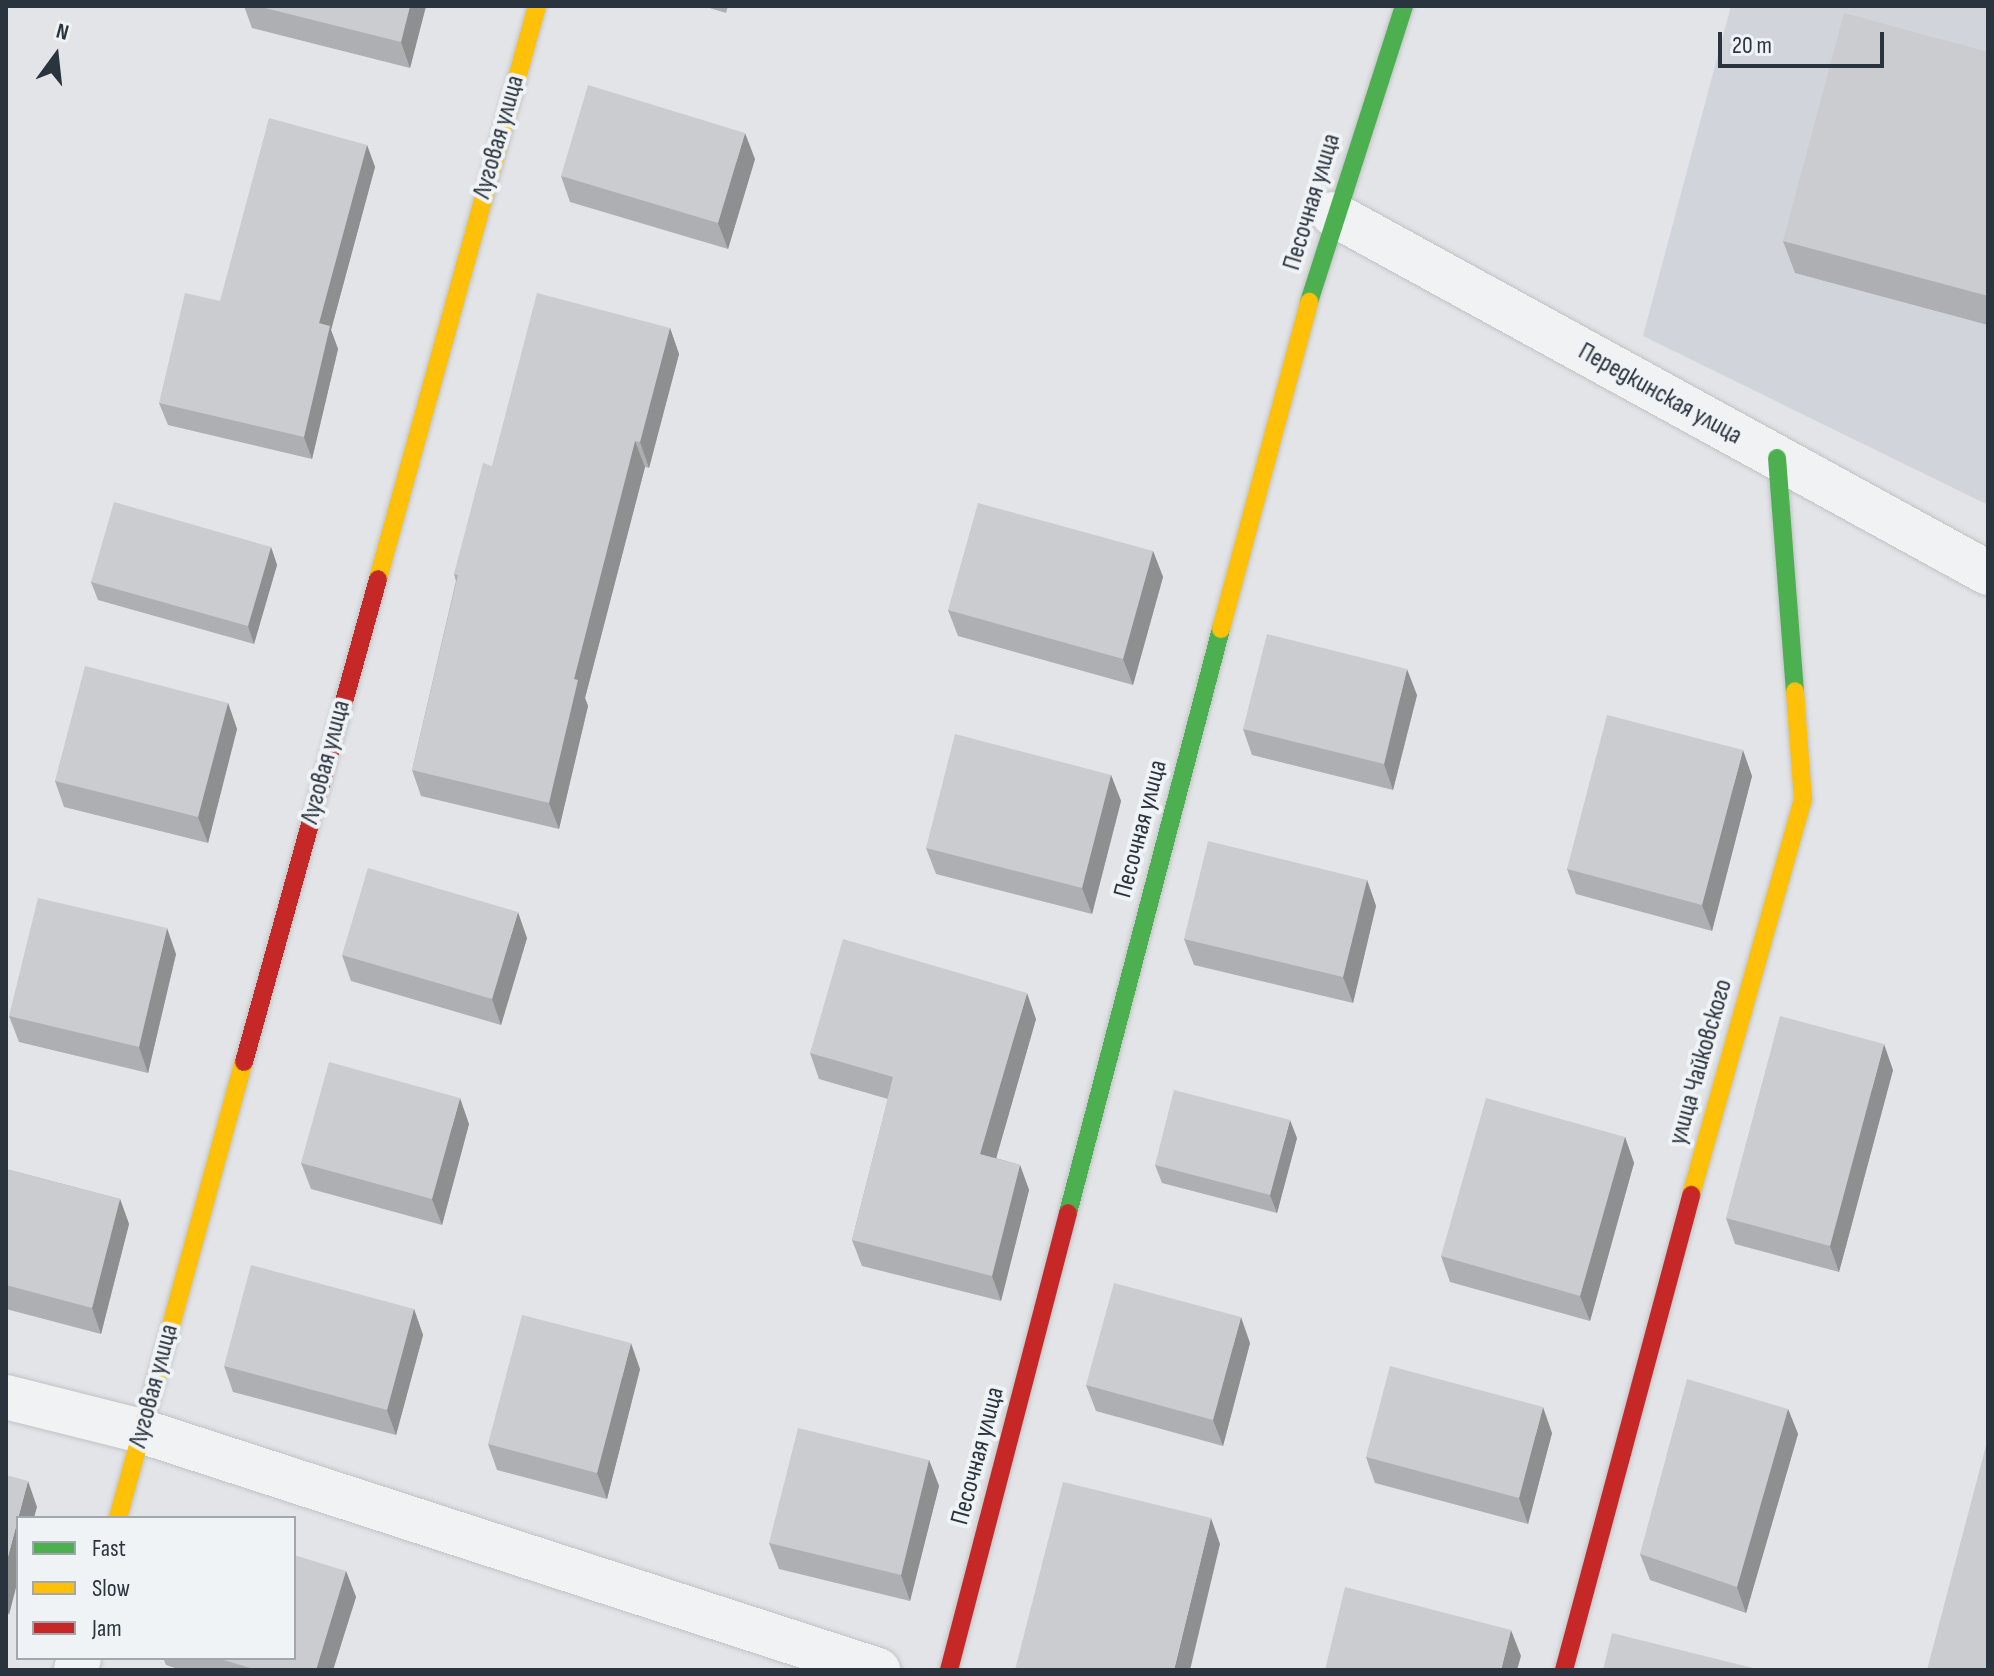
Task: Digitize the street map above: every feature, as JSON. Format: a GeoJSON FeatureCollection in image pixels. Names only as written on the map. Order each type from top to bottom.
{"type":"FeatureCollection","features":[{"type":"Feature","properties":{"kind":"street","name":"Луговая улица"},"geometry":{"type":"LineString","coordinates":[[119,1516],[537,6]]}},
{"type":"Feature","properties":{"kind":"street","name":"Песочная улица"},"geometry":{"type":"LineString","coordinates":[[949,1670],[1333,214],[1404,6]]}},
{"type":"Feature","properties":{"kind":"street","name":"Передкинская улица"},"geometry":{"type":"LineString","coordinates":[[1333,214],[1988,573]]}},
{"type":"Feature","properties":{"kind":"street","name":"улица Чайковского"},"geometry":{"type":"LineString","coordinates":[[1564,1670],[1657,1312],[1803,800],[1777,458]]}},
{"type":"Feature","properties":{"kind":"street"},"geometry":{"type":"LineString","coordinates":[[6,1397],[141,1431],[878,1670]]}},
{"type":"Feature","properties":{"kind":"shaded area"},"geometry":{"type":"Polygon","coordinates":[[[1731,6],[1988,6],[1988,505],[1643,336],[1731,6]]]}},
{"type":"Feature","properties":{"kind":"building"},"geometry":{"type":"Polygon","coordinates":[[[257,6],[410,6],[401,42],[257,6]]]}},
{"type":"Feature","properties":{"kind":"building"},"geometry":{"type":"Polygon","coordinates":[[[1844,13],[1988,52],[1988,296],[1783,241],[1844,13]]]}},
{"type":"Feature","properties":{"kind":"building"},"geometry":{"type":"Polygon","coordinates":[[[588,85],[745,133],[718,223],[561,176],[588,85]]]}},
{"type":"Feature","properties":{"kind":"building"},"geometry":{"type":"Polygon","coordinates":[[[269,118],[367,145],[319,323],[330,326],[304,437],[159,403],[185,293],[220,301],[269,118]]]}},
{"type":"Feature","properties":{"kind":"building"},"geometry":{"type":"Polygon","coordinates":[[[537,293],[670,328],[640,442],[635,441],[574,679],[578,680],[549,803],[412,770],[458,575],[454,574],[483,463],[492,466],[537,293]]]}},
{"type":"Feature","properties":{"kind":"building"},"geometry":{"type":"Polygon","coordinates":[[[114,502],[271,547],[248,626],[91,582],[114,502]]]}},
{"type":"Feature","properties":{"kind":"building"},"geometry":{"type":"Polygon","coordinates":[[[978,503],[1153,551],[1123,659],[948,610],[978,503]]]}},
{"type":"Feature","properties":{"kind":"building"},"geometry":{"type":"Polygon","coordinates":[[[1267,634],[1407,669],[1384,764],[1243,729],[1267,634]]]}},
{"type":"Feature","properties":{"kind":"building"},"geometry":{"type":"Polygon","coordinates":[[[85,666],[228,703],[198,817],[55,781],[85,666]]]}},
{"type":"Feature","properties":{"kind":"building"},"geometry":{"type":"Polygon","coordinates":[[[1607,715],[1743,750],[1702,905],[1567,869],[1607,715]]]}},
{"type":"Feature","properties":{"kind":"building"},"geometry":{"type":"Polygon","coordinates":[[[955,734],[1111,775],[1082,888],[926,848],[955,734]]]}},
{"type":"Feature","properties":{"kind":"building"},"geometry":{"type":"Polygon","coordinates":[[[1208,841],[1367,880],[1343,977],[1184,939],[1208,841]]]}},
{"type":"Feature","properties":{"kind":"building"},"geometry":{"type":"Polygon","coordinates":[[[368,868],[518,912],[492,999],[342,955],[368,868]]]}},
{"type":"Feature","properties":{"kind":"building"},"geometry":{"type":"Polygon","coordinates":[[[38,898],[167,928],[139,1047],[9,1016],[38,898]]]}},
{"type":"Feature","properties":{"kind":"building"},"geometry":{"type":"Polygon","coordinates":[[[843,939],[1027,993],[980,1154],[1020,1165],[992,1276],[852,1240],[893,1077],[810,1053],[843,939]]]}},
{"type":"Feature","properties":{"kind":"building"},"geometry":{"type":"Polygon","coordinates":[[[1780,1016],[1884,1044],[1830,1246],[1726,1218],[1780,1016]]]}},
{"type":"Feature","properties":{"kind":"building"},"geometry":{"type":"Polygon","coordinates":[[[329,1062],[460,1098],[432,1199],[301,1163],[329,1062]]]}},
{"type":"Feature","properties":{"kind":"building"},"geometry":{"type":"Polygon","coordinates":[[[1174,1090],[1290,1120],[1270,1195],[1155,1165],[1174,1090]]]}},
{"type":"Feature","properties":{"kind":"building"},"geometry":{"type":"Polygon","coordinates":[[[1486,1098],[1625,1137],[1580,1296],[1441,1256],[1486,1098]]]}},
{"type":"Feature","properties":{"kind":"building"},"geometry":{"type":"Polygon","coordinates":[[[6,1169],[120,1199],[92,1308],[6,1285],[6,1169]]]}},
{"type":"Feature","properties":{"kind":"building"},"geometry":{"type":"Polygon","coordinates":[[[251,1265],[414,1309],[387,1410],[224,1366],[251,1265]]]}},
{"type":"Feature","properties":{"kind":"building"},"geometry":{"type":"Polygon","coordinates":[[[1114,1283],[1241,1317],[1213,1420],[1086,1385],[1114,1283]]]}},
{"type":"Feature","properties":{"kind":"building"},"geometry":{"type":"Polygon","coordinates":[[[522,1315],[631,1343],[597,1473],[488,1444],[522,1315]]]}},
{"type":"Feature","properties":{"kind":"building"},"geometry":{"type":"Polygon","coordinates":[[[1390,1366],[1543,1407],[1519,1498],[1366,1457],[1390,1366]]]}},
{"type":"Feature","properties":{"kind":"building"},"geometry":{"type":"Polygon","coordinates":[[[1687,1379],[1788,1409],[1737,1587],[1640,1554],[1687,1379]]]}},
{"type":"Feature","properties":{"kind":"building"},"geometry":{"type":"Polygon","coordinates":[[[798,1428],[929,1460],[901,1575],[769,1543],[798,1428]]]}},
{"type":"Feature","properties":{"kind":"building"},"geometry":{"type":"Polygon","coordinates":[[[1988,1438],[1988,1670],[1927,1670],[1988,1438]]]}},
{"type":"Feature","properties":{"kind":"building"},"geometry":{"type":"Polygon","coordinates":[[[6,1475],[28,1481],[19,1516],[16,1516],[6,1564],[6,1475]]]}},
{"type":"Feature","properties":{"kind":"building"},"geometry":{"type":"Polygon","coordinates":[[[1063,1482],[1211,1518],[1174,1670],[1015,1670],[1063,1482]]]}},
{"type":"Feature","properties":{"kind":"building"},"geometry":{"type":"Polygon","coordinates":[[[296,1556],[346,1571],[316,1670],[257,1670],[224,1660],[296,1660],[296,1556]]]}},
{"type":"Feature","properties":{"kind":"building"},"geometry":{"type":"Polygon","coordinates":[[[1345,1587],[1511,1630],[1501,1670],[1325,1670],[1345,1587]]]}},
{"type":"Feature","properties":{"kind":"building"},"geometry":{"type":"Polygon","coordinates":[[[1612,1633],[1761,1670],[1603,1670],[1612,1633]]]}},
{"type":"Feature","properties":{"kind":"traffic: fast"},"geometry":{"type":"LineString","coordinates":[[1309,302],[1404,6]]}},
{"type":"Feature","properties":{"kind":"traffic: fast"},"geometry":{"type":"LineString","coordinates":[[1777,458],[1795,691]]}},
{"type":"Feature","properties":{"kind":"traffic: fast"},"geometry":{"type":"LineString","coordinates":[[1068,1213],[1221,629]]}},
{"type":"Feature","properties":{"kind":"traffic: slow"},"geometry":{"type":"LineString","coordinates":[[378,579],[537,6]]}},
{"type":"Feature","properties":{"kind":"traffic: slow"},"geometry":{"type":"LineString","coordinates":[[1221,629],[1309,302]]}},
{"type":"Feature","properties":{"kind":"traffic: slow"},"geometry":{"type":"LineString","coordinates":[[1691,1195],[1803,800],[1795,691]]}},
{"type":"Feature","properties":{"kind":"traffic: slow"},"geometry":{"type":"LineString","coordinates":[[119,1516],[244,1062]]}},
{"type":"Feature","properties":{"kind":"traffic: jam"},"geometry":{"type":"LineString","coordinates":[[244,1062],[378,579]]}},
{"type":"Feature","properties":{"kind":"traffic: jam"},"geometry":{"type":"LineString","coordinates":[[1564,1670],[1691,1195]]}},
{"type":"Feature","properties":{"kind":"traffic: jam"},"geometry":{"type":"LineString","coordinates":[[949,1670],[1068,1213]]}}]}
